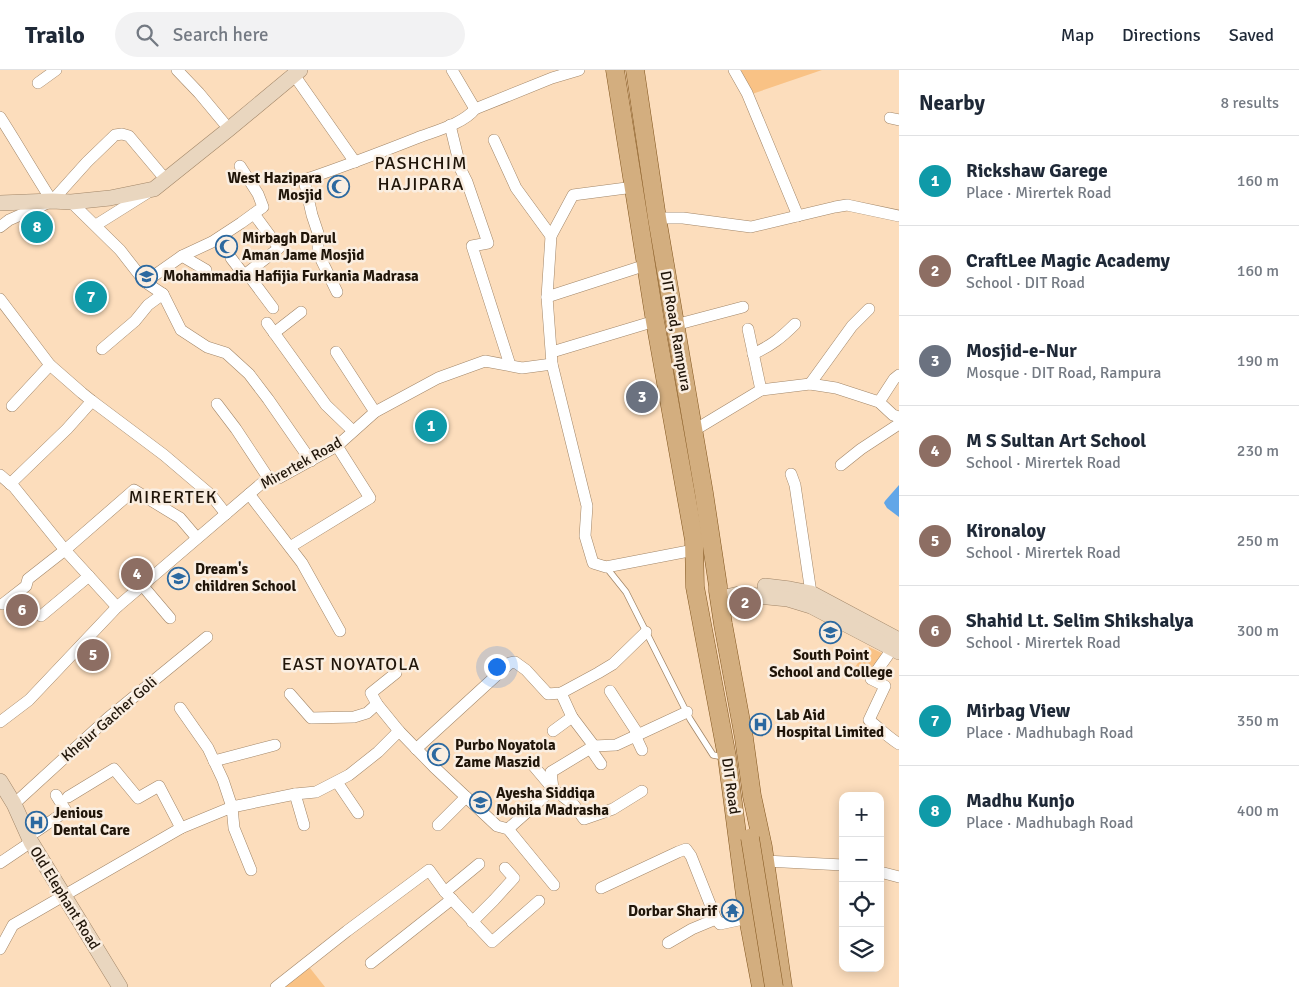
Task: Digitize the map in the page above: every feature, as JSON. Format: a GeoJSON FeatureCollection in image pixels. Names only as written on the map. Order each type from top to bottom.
{"type":"FeatureCollection","features":[{"type":"Feature","properties":{"kind":"main road","name":"DIT Road, Rampura"},"geometry":{"type":"LineString","coordinates":[[615,70],[655,321],[694,540],[695,587]]}},
{"type":"Feature","properties":{"kind":"main road","name":"DIT Road, Rampura"},"geometry":{"type":"LineString","coordinates":[[635,70],[718,593]]}},
{"type":"Feature","properties":{"kind":"main road"},"geometry":{"type":"LineString","coordinates":[[695,587],[718,593]]}},
{"type":"Feature","properties":{"kind":"main road","name":"DIT Road"},"geometry":{"type":"LineString","coordinates":[[695,587],[727,758],[748,918],[760,987]]}},
{"type":"Feature","properties":{"kind":"main road","name":"DIT Road"},"geometry":{"type":"LineString","coordinates":[[718,593],[744,738],[752,796],[765,861],[783,987]]}},
{"type":"Feature","properties":{"kind":"main road"},"geometry":{"type":"LineString","coordinates":[[752,796],[750,838],[774,987]]}},
{"type":"Feature","properties":{"kind":"street"},"geometry":{"type":"LineString","coordinates":[[38,83],[56,70]]}},
{"type":"Feature","properties":{"kind":"street"},"geometry":{"type":"LineString","coordinates":[[177,70],[199,93],[229,130]]}},
{"type":"Feature","properties":{"kind":"street"},"geometry":{"type":"LineString","coordinates":[[452,70],[475,109]]}},
{"type":"Feature","properties":{"kind":"street"},"geometry":{"type":"LineString","coordinates":[[337,292],[318,254],[318,233],[304,180],[450,125],[470,115],[475,109],[552,78],[579,70]]}},
{"type":"Feature","properties":{"kind":"street"},"geometry":{"type":"LineString","coordinates":[[734,70],[747,93],[798,216]]}},
{"type":"Feature","properties":{"kind":"street"},"geometry":{"type":"LineString","coordinates":[[96,225],[160,185],[297,73],[355,162]]}},
{"type":"Feature","properties":{"kind":"street"},"geometry":{"type":"LineString","coordinates":[[0,117],[52,201]]}},
{"type":"Feature","properties":{"kind":"street"},"geometry":{"type":"LineString","coordinates":[[450,125],[461,170],[488,242],[472,246],[510,365]]}},
{"type":"Feature","properties":{"kind":"street"},"geometry":{"type":"LineString","coordinates":[[0,227],[8,220],[52,201],[87,162],[115,135],[129,136],[160,185]]}},
{"type":"Feature","properties":{"kind":"street"},"geometry":{"type":"LineString","coordinates":[[494,140],[516,188],[551,236]]}},
{"type":"Feature","properties":{"kind":"street"},"geometry":{"type":"LineString","coordinates":[[145,282],[182,256],[212,242],[263,207],[258,194],[240,166]]}},
{"type":"Feature","properties":{"kind":"street"},"geometry":{"type":"LineString","coordinates":[[0,203],[71,202],[110,198],[160,185]]}},
{"type":"Feature","properties":{"kind":"street"},"geometry":{"type":"LineString","coordinates":[[634,186],[573,195],[551,236],[547,297],[552,358],[587,506],[585,536],[593,563],[606,567],[694,550]]}},
{"type":"Feature","properties":{"kind":"street"},"geometry":{"type":"LineString","coordinates":[[71,202],[120,250],[145,282],[162,294],[181,330],[207,347],[226,352],[249,374],[268,398],[311,461]]}},
{"type":"Feature","properties":{"kind":"street"},"geometry":{"type":"LineString","coordinates":[[657,218],[683,218],[751,227],[847,205],[899,216]]}},
{"type":"Feature","properties":{"kind":"street"},"geometry":{"type":"LineString","coordinates":[[247,274],[279,248],[254,214]]}},
{"type":"Feature","properties":{"kind":"street"},"geometry":{"type":"LineString","coordinates":[[182,256],[206,270]]}},
{"type":"Feature","properties":{"kind":"street"},"geometry":{"type":"LineString","coordinates":[[231,258],[244,275],[247,274],[273,308]]}},
{"type":"Feature","properties":{"kind":"street"},"geometry":{"type":"LineString","coordinates":[[547,297],[646,265]]}},
{"type":"Feature","properties":{"kind":"street"},"geometry":{"type":"LineString","coordinates":[[102,349],[135,321],[148,305],[162,294]]}},
{"type":"Feature","properties":{"kind":"street"},"geometry":{"type":"LineString","coordinates":[[0,299],[50,365],[92,401],[164,455],[211,495],[226,514]]}},
{"type":"Feature","properties":{"kind":"street"},"geometry":{"type":"LineString","coordinates":[[675,325],[743,307]]}},
{"type":"Feature","properties":{"kind":"street"},"geometry":{"type":"LineString","coordinates":[[810,384],[852,326],[869,309]]}},
{"type":"Feature","properties":{"kind":"street"},"geometry":{"type":"LineString","coordinates":[[274,333],[302,312]]}},
{"type":"Feature","properties":{"kind":"street","name":"Mirertek Road"},"geometry":{"type":"LineString","coordinates":[[0,722],[29,700],[117,607],[262,483],[269,479],[279,478],[337,446],[375,412],[438,378],[485,361],[522,368],[655,321]]}},
{"type":"Feature","properties":{"kind":"street"},"geometry":{"type":"LineString","coordinates":[[267,323],[326,405],[353,431]]}},
{"type":"Feature","properties":{"kind":"street"},"geometry":{"type":"LineString","coordinates":[[753,354],[768,347],[796,324]]}},
{"type":"Feature","properties":{"kind":"street"},"geometry":{"type":"LineString","coordinates":[[748,329],[761,390]]}},
{"type":"Feature","properties":{"kind":"street"},"geometry":{"type":"LineString","coordinates":[[336,352],[375,412]]}},
{"type":"Feature","properties":{"kind":"street"},"geometry":{"type":"LineString","coordinates":[[12,406],[50,365]]}},
{"type":"Feature","properties":{"kind":"street"},"geometry":{"type":"LineString","coordinates":[[879,402],[894,379],[899,375]]}},
{"type":"Feature","properties":{"kind":"street"},"geometry":{"type":"LineString","coordinates":[[693,431],[761,390],[810,384],[836,388],[879,402],[893,415],[899,417]]}},
{"type":"Feature","properties":{"kind":"street"},"geometry":{"type":"LineString","coordinates":[[10,484],[60,436],[92,401]]}},
{"type":"Feature","properties":{"kind":"street"},"geometry":{"type":"LineString","coordinates":[[218,404],[269,479]]}},
{"type":"Feature","properties":{"kind":"street"},"geometry":{"type":"LineString","coordinates":[[841,465],[861,449],[899,424]]}},
{"type":"Feature","properties":{"kind":"street"},"geometry":{"type":"LineString","coordinates":[[290,547],[370,498],[337,446]]}},
{"type":"Feature","properties":{"kind":"street"},"geometry":{"type":"LineString","coordinates":[[791,474],[795,484],[811,593]]}},
{"type":"Feature","properties":{"kind":"street"},"geometry":{"type":"LineString","coordinates":[[0,475],[10,484],[65,550],[117,607]]}},
{"type":"Feature","properties":{"kind":"street"},"geometry":{"type":"LineString","coordinates":[[3,604],[26,586],[28,579],[65,550],[134,490],[180,518],[197,538]]}},
{"type":"Feature","properties":{"kind":"street"},"geometry":{"type":"LineString","coordinates":[[249,494],[302,563],[340,631]]}},
{"type":"Feature","properties":{"kind":"street"},"geometry":{"type":"LineString","coordinates":[[41,616],[89,576]]}},
{"type":"Feature","properties":{"kind":"street"},"geometry":{"type":"LineString","coordinates":[[142,585],[170,618]]}},
{"type":"Feature","properties":{"kind":"street"},"geometry":{"type":"LineString","coordinates":[[718,593],[768,586],[811,593],[896,646]]}},
{"type":"Feature","properties":{"kind":"street"},"geometry":{"type":"LineString","coordinates":[[718,593],[726,597],[739,594],[788,599],[811,606],[896,646]]}},
{"type":"Feature","properties":{"kind":"street"},"geometry":{"type":"LineString","coordinates":[[416,749],[510,662],[515,662],[526,670],[548,694],[561,693],[613,664],[646,632]]}},
{"type":"Feature","properties":{"kind":"street","name":"Khejur Gacher Goli"},"geometry":{"type":"LineString","coordinates":[[14,804],[108,718],[207,637]]}},
{"type":"Feature","properties":{"kind":"street"},"geometry":{"type":"LineString","coordinates":[[896,646],[871,679],[884,686],[869,720],[899,744]]}},
{"type":"Feature","properties":{"kind":"street"},"geometry":{"type":"LineString","coordinates":[[396,673],[371,693],[378,704],[416,749],[497,826],[508,829],[554,884]]}},
{"type":"Feature","properties":{"kind":"street"},"geometry":{"type":"LineString","coordinates":[[610,692],[636,735],[642,750]]}},
{"type":"Feature","properties":{"kind":"street"},"geometry":{"type":"LineString","coordinates":[[561,693],[572,717],[601,764]]}},
{"type":"Feature","properties":{"kind":"street"},"geometry":{"type":"LineString","coordinates":[[290,694],[306,718],[354,717],[367,713],[378,704]]}},
{"type":"Feature","properties":{"kind":"street"},"geometry":{"type":"LineString","coordinates":[[180,708],[208,748],[223,780],[232,809],[234,828],[251,870]]}},
{"type":"Feature","properties":{"kind":"street"},"geometry":{"type":"LineString","coordinates":[[553,789],[550,772],[592,747],[616,745],[687,712]]}},
{"type":"Feature","properties":{"kind":"street"},"geometry":{"type":"LineString","coordinates":[[553,731],[572,717]]}},
{"type":"Feature","properties":{"kind":"street"},"geometry":{"type":"LineString","coordinates":[[0,949],[13,925],[181,828],[232,809],[296,794],[316,792],[349,775],[378,752],[399,731]]}},
{"type":"Feature","properties":{"kind":"street"},"geometry":{"type":"LineString","coordinates":[[214,761],[275,746]]}},
{"type":"Feature","properties":{"kind":"street"},"geometry":{"type":"LineString","coordinates":[[532,764],[553,789],[574,805],[584,819],[613,809],[642,791]]}},
{"type":"Feature","properties":{"kind":"street"},"geometry":{"type":"LineString","coordinates":[[0,863],[66,811],[62,796],[114,769],[138,798],[159,786],[181,828]]}},
{"type":"Feature","properties":{"kind":"street","name":"Old Elephant Road"},"geometry":{"type":"LineString","coordinates":[[0,781],[14,804],[30,840],[120,987]]}},
{"type":"Feature","properties":{"kind":"street"},"geometry":{"type":"LineString","coordinates":[[337,782],[358,813]]}},
{"type":"Feature","properties":{"kind":"street"},"geometry":{"type":"LineString","coordinates":[[508,829],[553,789]]}},
{"type":"Feature","properties":{"kind":"street"},"geometry":{"type":"LineString","coordinates":[[296,794],[304,825]]}},
{"type":"Feature","properties":{"kind":"street"},"geometry":{"type":"LineString","coordinates":[[438,825],[466,797]]}},
{"type":"Feature","properties":{"kind":"street"},"geometry":{"type":"LineString","coordinates":[[601,888],[686,849],[691,856],[716,919],[720,924],[748,918]]}},
{"type":"Feature","properties":{"kind":"street"},"geometry":{"type":"LineString","coordinates":[[742,866],[765,861],[839,865]]}},
{"type":"Feature","properties":{"kind":"street"},"geometry":{"type":"LineString","coordinates":[[371,963],[448,896],[479,864]]}},
{"type":"Feature","properties":{"kind":"street"},"geometry":{"type":"LineString","coordinates":[[472,922],[514,878],[505,868]]}},
{"type":"Feature","properties":{"kind":"street"},"geometry":{"type":"LineString","coordinates":[[276,987],[346,931],[429,870],[448,896],[492,942],[539,902]]}},
{"type":"Feature","properties":{"kind":"street"},"geometry":{"type":"LineString","coordinates":[[884,873],[899,878]]}},
{"type":"Feature","properties":{"kind":"street"},"geometry":{"type":"LineString","coordinates":[[668,943],[692,929],[716,919]]}},
{"type":"Feature","properties":{"kind":"lane"},"geometry":{"type":"LineString","coordinates":[[606,567],[626,592],[687,712],[712,755],[727,758]]}},
{"type":"Feature","properties":{"kind":"shaded area"},"geometry":{"type":"Polygon","coordinates":[[[741,70],[822,70],[752,94],[741,70]]]}},
{"type":"Feature","properties":{"kind":"shaded area"},"geometry":{"type":"Polygon","coordinates":[[[869,647],[886,655],[867,679],[853,670],[869,647]]]}},
{"type":"Feature","properties":{"kind":"shaded area"},"geometry":{"type":"Polygon","coordinates":[[[306,963],[325,987],[277,987],[306,963]]]}},
{"type":"Feature","properties":{"kind":"water"},"geometry":{"type":"Polygon","coordinates":[[[899,485],[899,517],[887,508],[884,503],[899,485]]]}},
{"type":"Feature","properties":{"kind":"place","name":"West Hazipara Mosjid"},"geometry":{"type":"Point","coordinates":[338,187]}},
{"type":"Feature","properties":{"kind":"place","name":"Madhu Kunjo"},"geometry":{"type":"Point","coordinates":[37,227]}},
{"type":"Feature","properties":{"kind":"place","name":"Mirbagh Darul Aman Jame Mosjid"},"geometry":{"type":"Point","coordinates":[226,247]}},
{"type":"Feature","properties":{"kind":"place","name":"Mohammadia Hafijia Furkania Madrasa"},"geometry":{"type":"Point","coordinates":[147,276]}},
{"type":"Feature","properties":{"kind":"place","name":"Mirbag View"},"geometry":{"type":"Point","coordinates":[91,297]}},
{"type":"Feature","properties":{"kind":"place","name":"Mosjid-e-Nur"},"geometry":{"type":"Point","coordinates":[642,397]}},
{"type":"Feature","properties":{"kind":"place","name":"Rickshaw Garege"},"geometry":{"type":"Point","coordinates":[431,426]}},
{"type":"Feature","properties":{"kind":"place","name":"M S Sultan Art School"},"geometry":{"type":"Point","coordinates":[137,574]}},
{"type":"Feature","properties":{"kind":"place","name":"Dream's children School"},"geometry":{"type":"Point","coordinates":[179,578]}},
{"type":"Feature","properties":{"kind":"place","name":"CraftLee Magic Academy"},"geometry":{"type":"Point","coordinates":[745,603]}},
{"type":"Feature","properties":{"kind":"place","name":"Shahid Lt. Selim Shikshalya"},"geometry":{"type":"Point","coordinates":[22,610]}},
{"type":"Feature","properties":{"kind":"place","name":"South Point School and College"},"geometry":{"type":"Point","coordinates":[831,632]}},
{"type":"Feature","properties":{"kind":"place","name":"Kironaloy"},"geometry":{"type":"Point","coordinates":[93,655]}},
{"type":"Feature","properties":{"kind":"place","name":"Lab Aid Hospital Limited"},"geometry":{"type":"Point","coordinates":[760,724]}},
{"type":"Feature","properties":{"kind":"place","name":"Purbo Noyatola Zame Maszid"},"geometry":{"type":"Point","coordinates":[439,754]}},
{"type":"Feature","properties":{"kind":"place","name":"Ayesha Siddiqa Mohila Madrasha"},"geometry":{"type":"Point","coordinates":[480,802]}},
{"type":"Feature","properties":{"kind":"place","name":"Jenious Dental Care"},"geometry":{"type":"Point","coordinates":[37,822]}},
{"type":"Feature","properties":{"kind":"place","name":"Dorbar Sharif"},"geometry":{"type":"Point","coordinates":[733,911]}},
{"type":"Feature","properties":{"kind":"district","name":"PASHCHIM HAJIPARA"},"geometry":{"type":"Point","coordinates":[421,174]}},
{"type":"Feature","properties":{"kind":"district","name":"MIRERTEK"},"geometry":{"type":"Point","coordinates":[173,497]}},
{"type":"Feature","properties":{"kind":"district","name":"EAST NOYATOLA"},"geometry":{"type":"Point","coordinates":[351,664]}}]}
